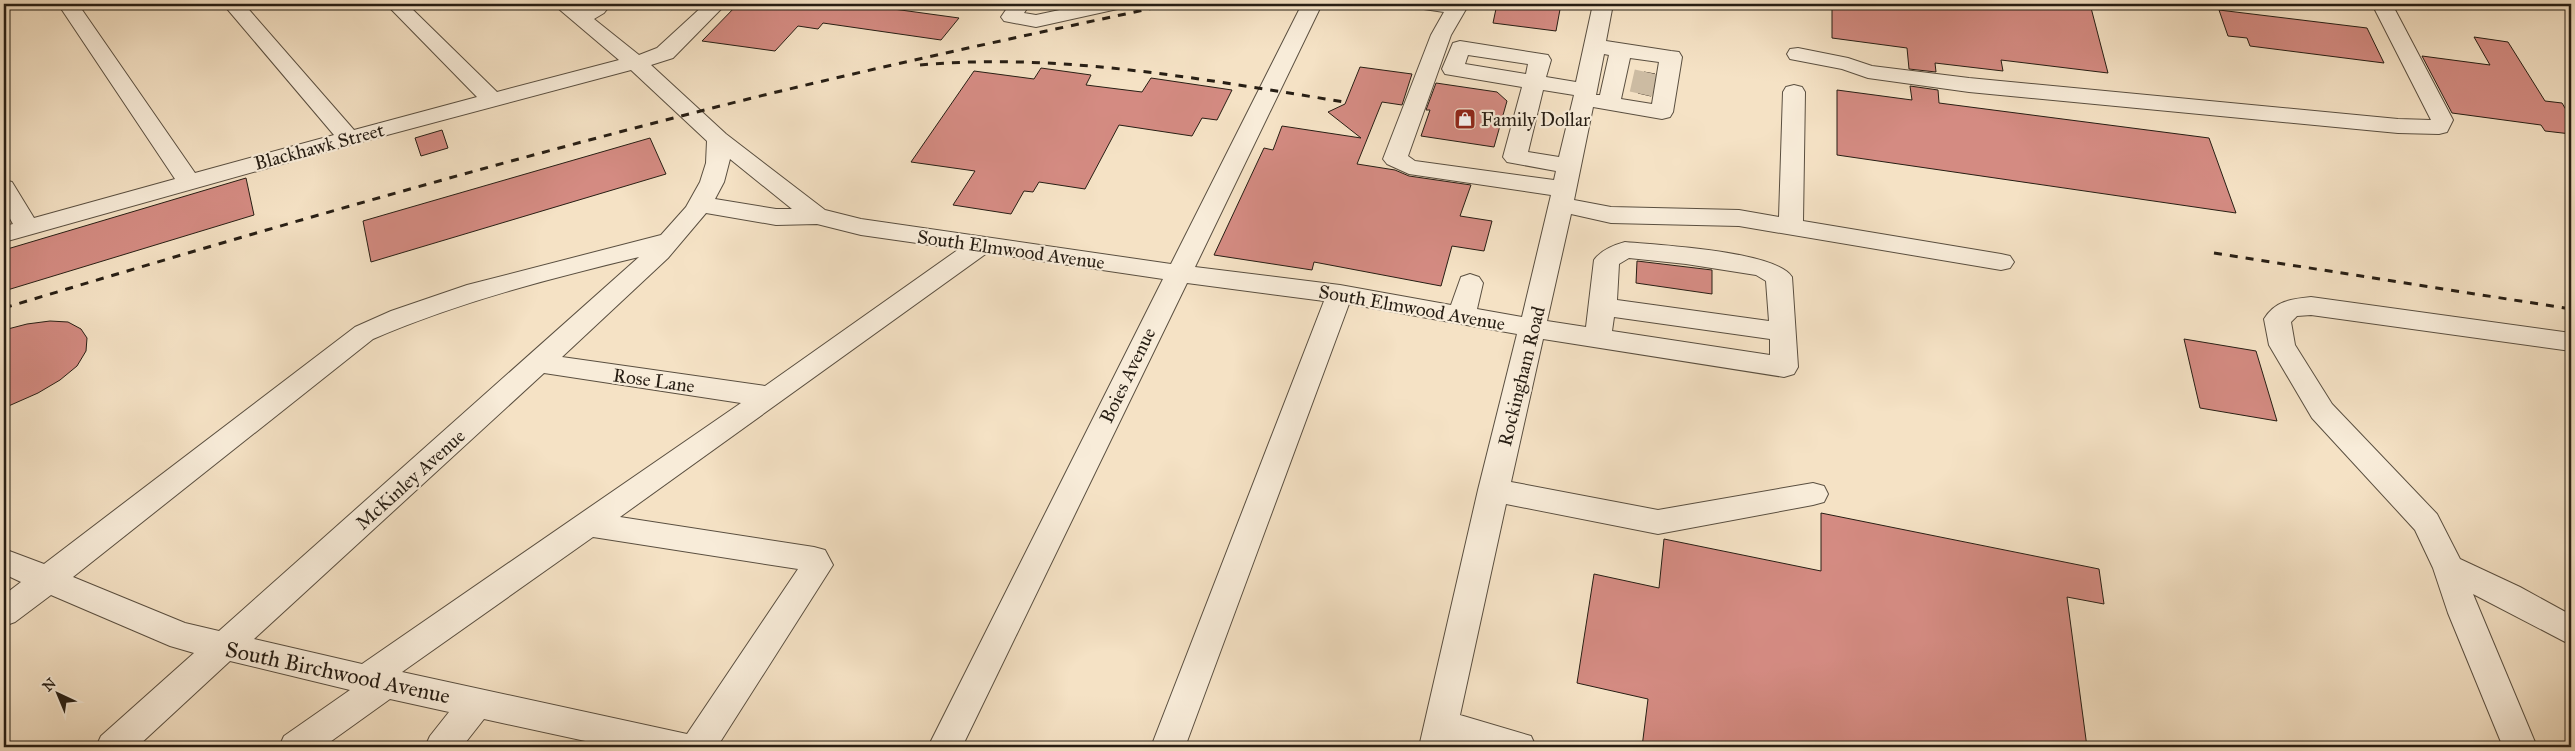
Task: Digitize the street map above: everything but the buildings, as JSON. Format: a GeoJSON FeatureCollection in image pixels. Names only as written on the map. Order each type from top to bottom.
{"type":"FeatureCollection","features":[{"type":"Feature","properties":{"kind":"street"},"geometry":{"type":"LineString","coordinates":[[68,4],[189,182]]}},
{"type":"Feature","properties":{"kind":"street"},"geometry":{"type":"LineString","coordinates":[[233,4],[349,138]]}},
{"type":"Feature","properties":{"kind":"street"},"geometry":{"type":"LineString","coordinates":[[396,4],[492,100]]}},
{"type":"Feature","properties":{"kind":"street"},"geometry":{"type":"LineString","coordinates":[[571,11],[597,9],[601,4]]}},
{"type":"Feature","properties":{"kind":"street"},"geometry":{"type":"LineString","coordinates":[[636,63],[666,53],[716,4]]}},
{"type":"Feature","properties":{"kind":"street"},"geometry":{"type":"LineString","coordinates":[[1016,11],[1036,21],[1115,4]]}},
{"type":"Feature","properties":{"kind":"street","name":"Boies Avenue"},"geometry":{"type":"LineString","coordinates":[[945,747],[1177,273],[1312,4]]}},
{"type":"Feature","properties":{"kind":"street"},"geometry":{"type":"LineString","coordinates":[[1424,4],[1459,6],[1441,35],[1395,159],[1410,167],[1563,186]]}},
{"type":"Feature","properties":{"kind":"street","name":"Rockingham Road"},"geometry":{"type":"LineString","coordinates":[[1438,736],[1493,490],[1533,328],[1563,186],[1592,97],[1594,46],[1603,4]]}},
{"type":"Feature","properties":{"kind":"street"},"geometry":{"type":"LineString","coordinates":[[1798,54],[1848,64],[1868,72],[1969,85],[2398,126],[2439,127],[2442,120],[2382,4]]}},
{"type":"Feature","properties":{"kind":"street","name":"South Elmwood Avenue"},"geometry":{"type":"LineString","coordinates":[[571,11],[636,63],[693,113],[718,139],[817,216],[861,227],[1177,273],[1340,294],[1597,339],[1784,367],[1783,332]]}},
{"type":"Feature","properties":{"kind":"street"},"geometry":{"type":"LineString","coordinates":[[1594,46],[1621,50],[1644,82],[1592,97],[1534,81],[1515,157],[1612,215],[1739,218],[2001,262]]}},
{"type":"Feature","properties":{"kind":"street"},"geometry":{"type":"LineString","coordinates":[[1592,97],[1621,50]]}},
{"type":"Feature","properties":{"kind":"street","name":"Blackhawk Street"},"geometry":{"type":"LineString","coordinates":[[4,234],[349,138],[636,63]]}},
{"type":"Feature","properties":{"kind":"street"},"geometry":{"type":"LineString","coordinates":[[1791,227],[1794,92]]}},
{"type":"Feature","properties":{"kind":"street","name":"McKinley Avenue"},"geometry":{"type":"LineString","coordinates":[[113,747],[538,363],[681,230],[699,204],[717,166],[718,139]]}},
{"type":"Feature","properties":{"kind":"street"},"geometry":{"type":"LineString","coordinates":[[4,186],[27,228]]}},
{"type":"Feature","properties":{"kind":"street"},"geometry":{"type":"LineString","coordinates":[[699,204],[776,217],[817,216]]}},
{"type":"Feature","properties":{"kind":"street"},"geometry":{"type":"LineString","coordinates":[[4,613],[364,333],[408,312],[454,297],[670,240]]}},
{"type":"Feature","properties":{"kind":"street"},"geometry":{"type":"LineString","coordinates":[[296,747],[376,681],[587,524],[770,397],[982,244]]}},
{"type":"Feature","properties":{"kind":"street"},"geometry":{"type":"LineString","coordinates":[[1597,339],[1603,307],[1607,260],[1625,250],[1686,256],[1763,268],[1779,277],[1783,332],[1603,307]]}},
{"type":"Feature","properties":{"kind":"street"},"geometry":{"type":"LineString","coordinates":[[1462,315],[1470,283]]}},
{"type":"Feature","properties":{"kind":"street"},"geometry":{"type":"LineString","coordinates":[[1168,747],[1340,294]]}},
{"type":"Feature","properties":{"kind":"street"},"geometry":{"type":"LineString","coordinates":[[2520,747],[2464,613],[2448,568],[2426,522],[2322,411],[2282,345],[2277,319],[2290,308],[2311,306],[2571,342]]}},
{"type":"Feature","properties":{"kind":"street","name":"Rose Lane"},"geometry":{"type":"LineString","coordinates":[[538,363],[770,397]]}},
{"type":"Feature","properties":{"kind":"street"},"geometry":{"type":"LineString","coordinates":[[1493,490],[1658,522],[1813,494]]}},
{"type":"Feature","properties":{"kind":"street"},"geometry":{"type":"LineString","coordinates":[[587,524],[814,559],[817,565],[698,747]]}},
{"type":"Feature","properties":{"kind":"street","name":"South Birchwood Avenue"},"geometry":{"type":"LineString","coordinates":[[4,561],[181,636],[376,681],[682,747]]}},
{"type":"Feature","properties":{"kind":"street"},"geometry":{"type":"LineString","coordinates":[[2448,568],[2509,596],[2571,630]]}},
{"type":"Feature","properties":{"kind":"street"},"geometry":{"type":"LineString","coordinates":[[442,747],[477,702]]}},
{"type":"Feature","properties":{"kind":"street"},"geometry":{"type":"LineString","coordinates":[[1438,736],[1519,747]]}},
{"type":"Feature","properties":{"kind":"tunnel"},"geometry":{"type":"LineString","coordinates":[[1641,94],[1646,72]]}},
{"type":"Feature","properties":{"kind":"railway"},"geometry":{"type":"LineString","coordinates":[[4,308],[376,198],[658,122],[857,73],[1172,4]]}},
{"type":"Feature","properties":{"kind":"railway"},"geometry":{"type":"LineString","coordinates":[[920,65],[973,62],[1027,62],[1080,65],[1186,77],[1345,102]]}},
{"type":"Feature","properties":{"kind":"railway"},"geometry":{"type":"LineString","coordinates":[[2214,253],[2571,309]]}},
{"type":"Feature","properties":{"kind":"place","name":"Family Dollar"},"geometry":{"type":"Point","coordinates":[1465,119]}}]}
